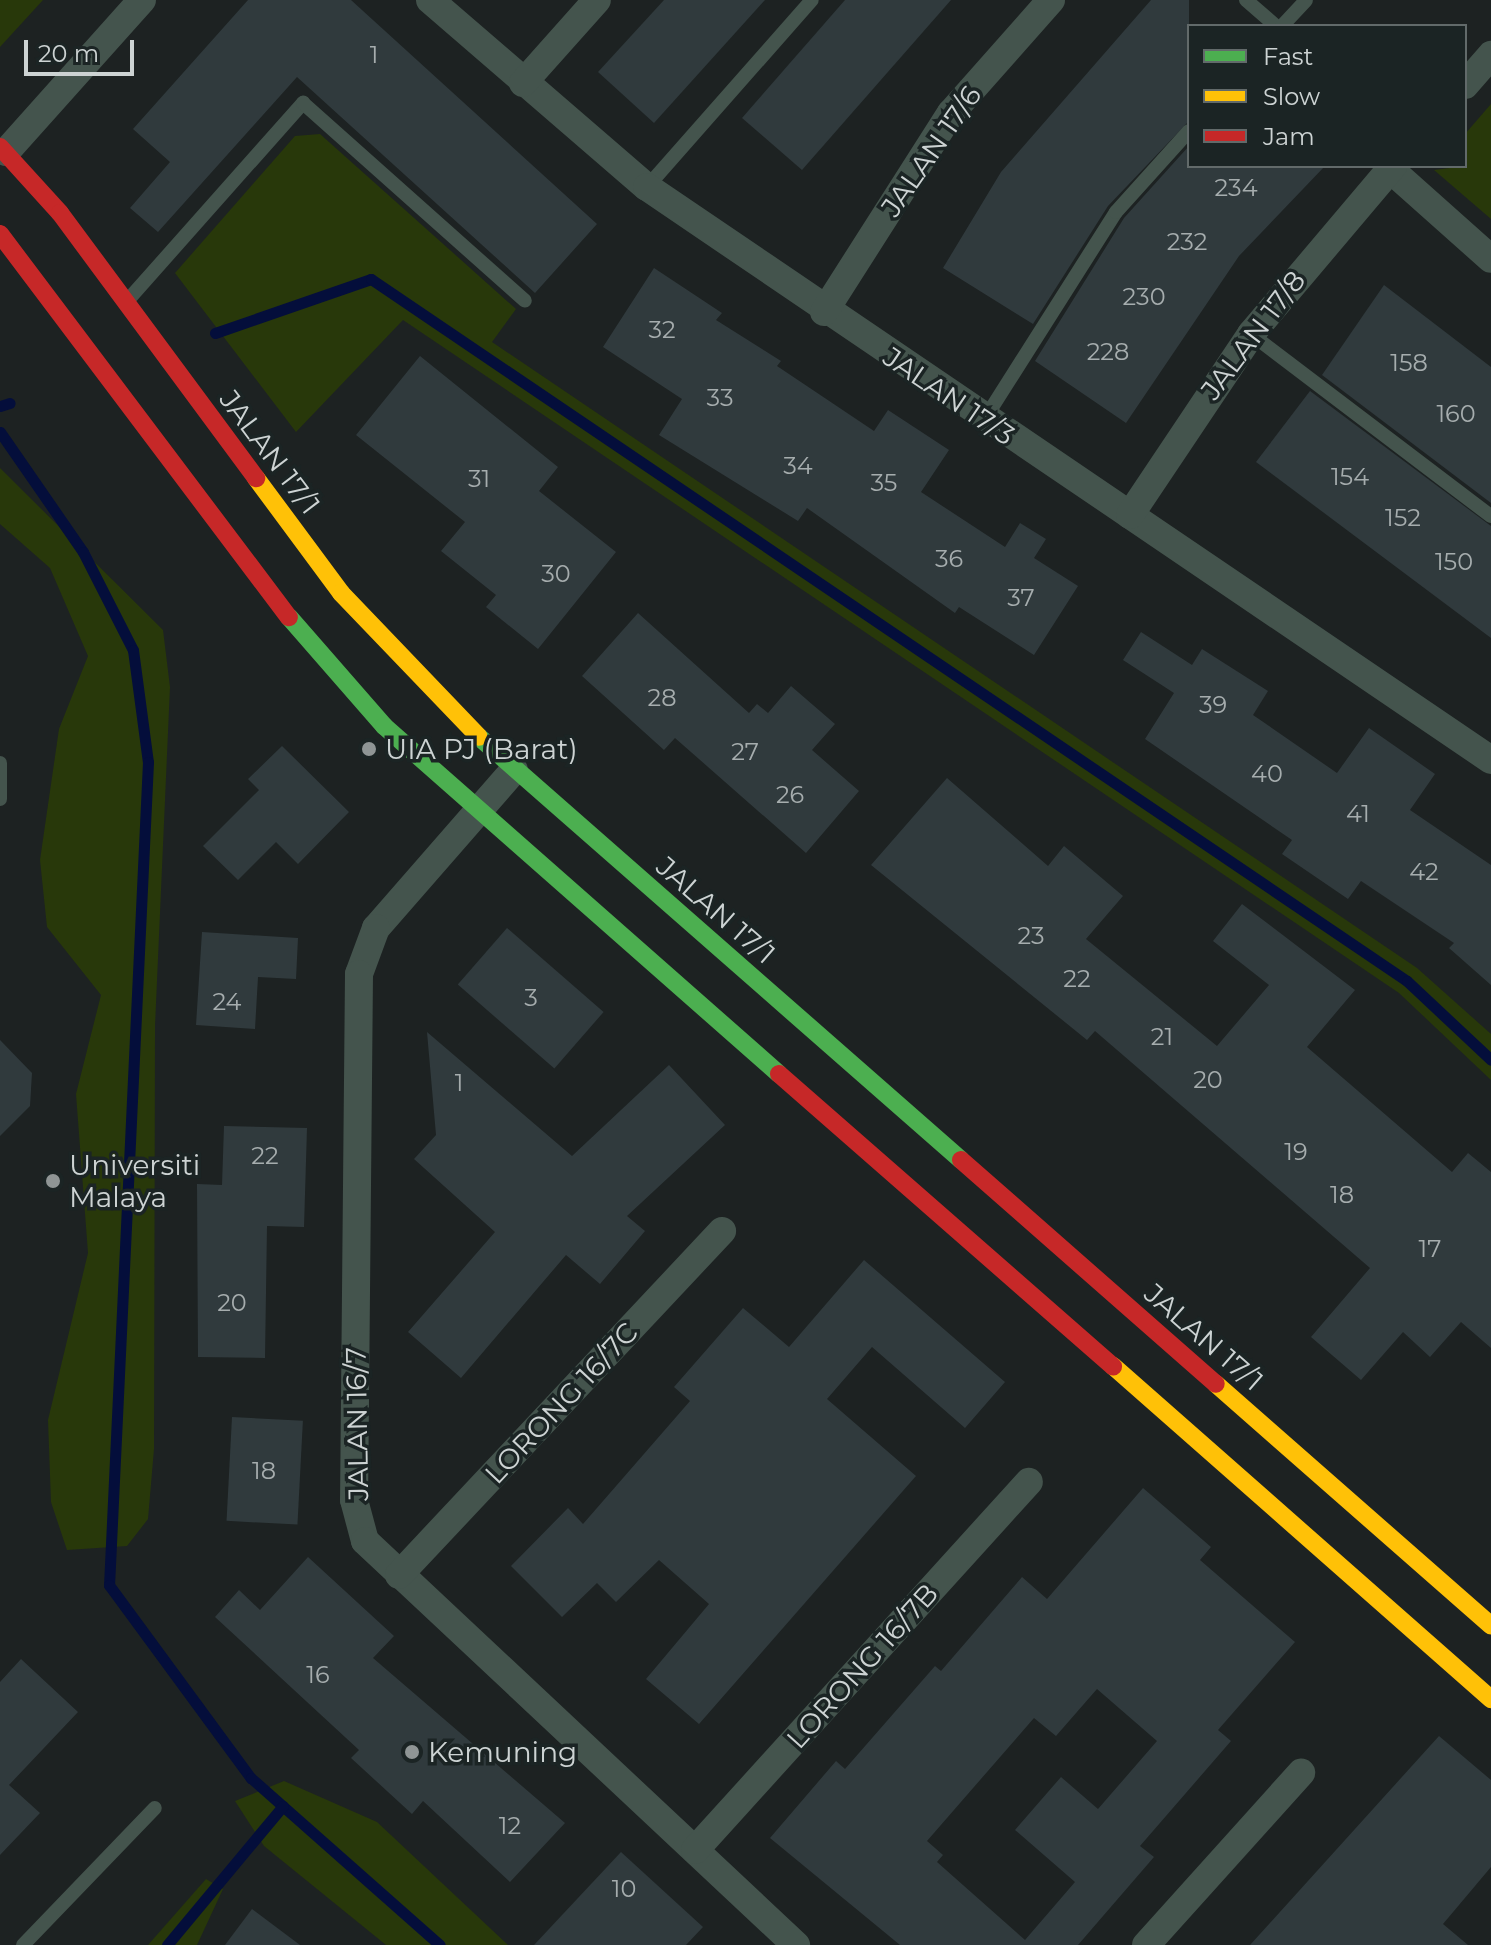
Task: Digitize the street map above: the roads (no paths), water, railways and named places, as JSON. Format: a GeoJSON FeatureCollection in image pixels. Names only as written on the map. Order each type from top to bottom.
{"type":"FeatureCollection","features":[{"type":"Feature","properties":{"kind":"street"},"geometry":{"type":"LineString","coordinates":[[3,149],[142,0]]}},
{"type":"Feature","properties":{"kind":"street","name":"JALAN 17/3"},"geometry":{"type":"LineString","coordinates":[[430,0],[647,187],[984,421],[1130,515],[1491,760]]}},
{"type":"Feature","properties":{"kind":"street"},"geometry":{"type":"LineString","coordinates":[[523,83],[597,0]]}},
{"type":"Feature","properties":{"kind":"street","name":"JALAN 17/6"},"geometry":{"type":"LineString","coordinates":[[824,312],[951,113],[1051,0]]}},
{"type":"Feature","properties":{"kind":"street"},"geometry":{"type":"LineString","coordinates":[[1467,83],[1491,55]]}},
{"type":"Feature","properties":{"kind":"street","name":"JALAN 17/1"},"geometry":{"type":"LineString","coordinates":[[3,149],[125,303],[360,615],[431,695],[1491,1626]]}},
{"type":"Feature","properties":{"kind":"street"},"geometry":{"type":"LineString","coordinates":[[1391,168],[1491,259]]}},
{"type":"Feature","properties":{"kind":"street","name":"JALAN 17/8"},"geometry":{"type":"LineString","coordinates":[[1130,515],[1251,334],[1391,168]]}},
{"type":"Feature","properties":{"kind":"street"},"geometry":{"type":"LineString","coordinates":[[0,234],[310,645],[476,811],[1491,1699]]}},
{"type":"Feature","properties":{"kind":"street","name":"JALAN 16/7"},"geometry":{"type":"LineString","coordinates":[[514,770],[376,928],[359,974],[354,1500],[365,1541],[796,1945]]}},
{"type":"Feature","properties":{"kind":"street","name":"LORONG 16/7C"},"geometry":{"type":"LineString","coordinates":[[399,1575],[722,1231]]}},
{"type":"Feature","properties":{"kind":"street","name":"LORONG 16/7B"},"geometry":{"type":"LineString","coordinates":[[695,1850],[1029,1482]]}},
{"type":"Feature","properties":{"kind":"street"},"geometry":{"type":"LineString","coordinates":[[1146,1945],[1301,1773]]}},
{"type":"Feature","properties":{"kind":"lane"},"geometry":{"type":"LineString","coordinates":[[647,187],[812,0]]}},
{"type":"Feature","properties":{"kind":"lane"},"geometry":{"type":"LineString","coordinates":[[1246,0],[1274,24]]}},
{"type":"Feature","properties":{"kind":"lane"},"geometry":{"type":"LineString","coordinates":[[1284,24],[1306,0]]}},
{"type":"Feature","properties":{"kind":"lane"},"geometry":{"type":"LineString","coordinates":[[125,303],[303,103],[525,301]]}},
{"type":"Feature","properties":{"kind":"lane"},"geometry":{"type":"LineString","coordinates":[[984,421],[1116,212],[1187,133]]}},
{"type":"Feature","properties":{"kind":"lane"},"geometry":{"type":"LineString","coordinates":[[1251,334],[1491,516]]}},
{"type":"Feature","properties":{"kind":"lane"},"geometry":{"type":"LineString","coordinates":[[0,763],[0,799]]}},
{"type":"Feature","properties":{"kind":"lane"},"geometry":{"type":"LineString","coordinates":[[23,1945],[155,1808]]}},
{"type":"Feature","properties":{"kind":"waterway"},"geometry":{"type":"LineString","coordinates":[[215,333],[371,279],[1407,981],[1491,1060]]}},
{"type":"Feature","properties":{"kind":"waterway"},"geometry":{"type":"LineString","coordinates":[[0,406],[10,403]]}},
{"type":"Feature","properties":{"kind":"waterway"},"geometry":{"type":"LineString","coordinates":[[0,432],[83,552],[133,650],[148,762],[109,1585],[251,1778],[440,1945]]}},
{"type":"Feature","properties":{"kind":"waterway"},"geometry":{"type":"LineString","coordinates":[[167,1945],[283,1806]]}},
{"type":"Feature","properties":{"kind":"place","name":"UIA PJ (Barat)"},"geometry":{"type":"Point","coordinates":[369,749]}},
{"type":"Feature","properties":{"kind":"place","name":"Universiti Malaya"},"geometry":{"type":"Point","coordinates":[53,1181]}},
{"type":"Feature","properties":{"kind":"place","name":"Kemuning"},"geometry":{"type":"Point","coordinates":[412,1752]}}]}
